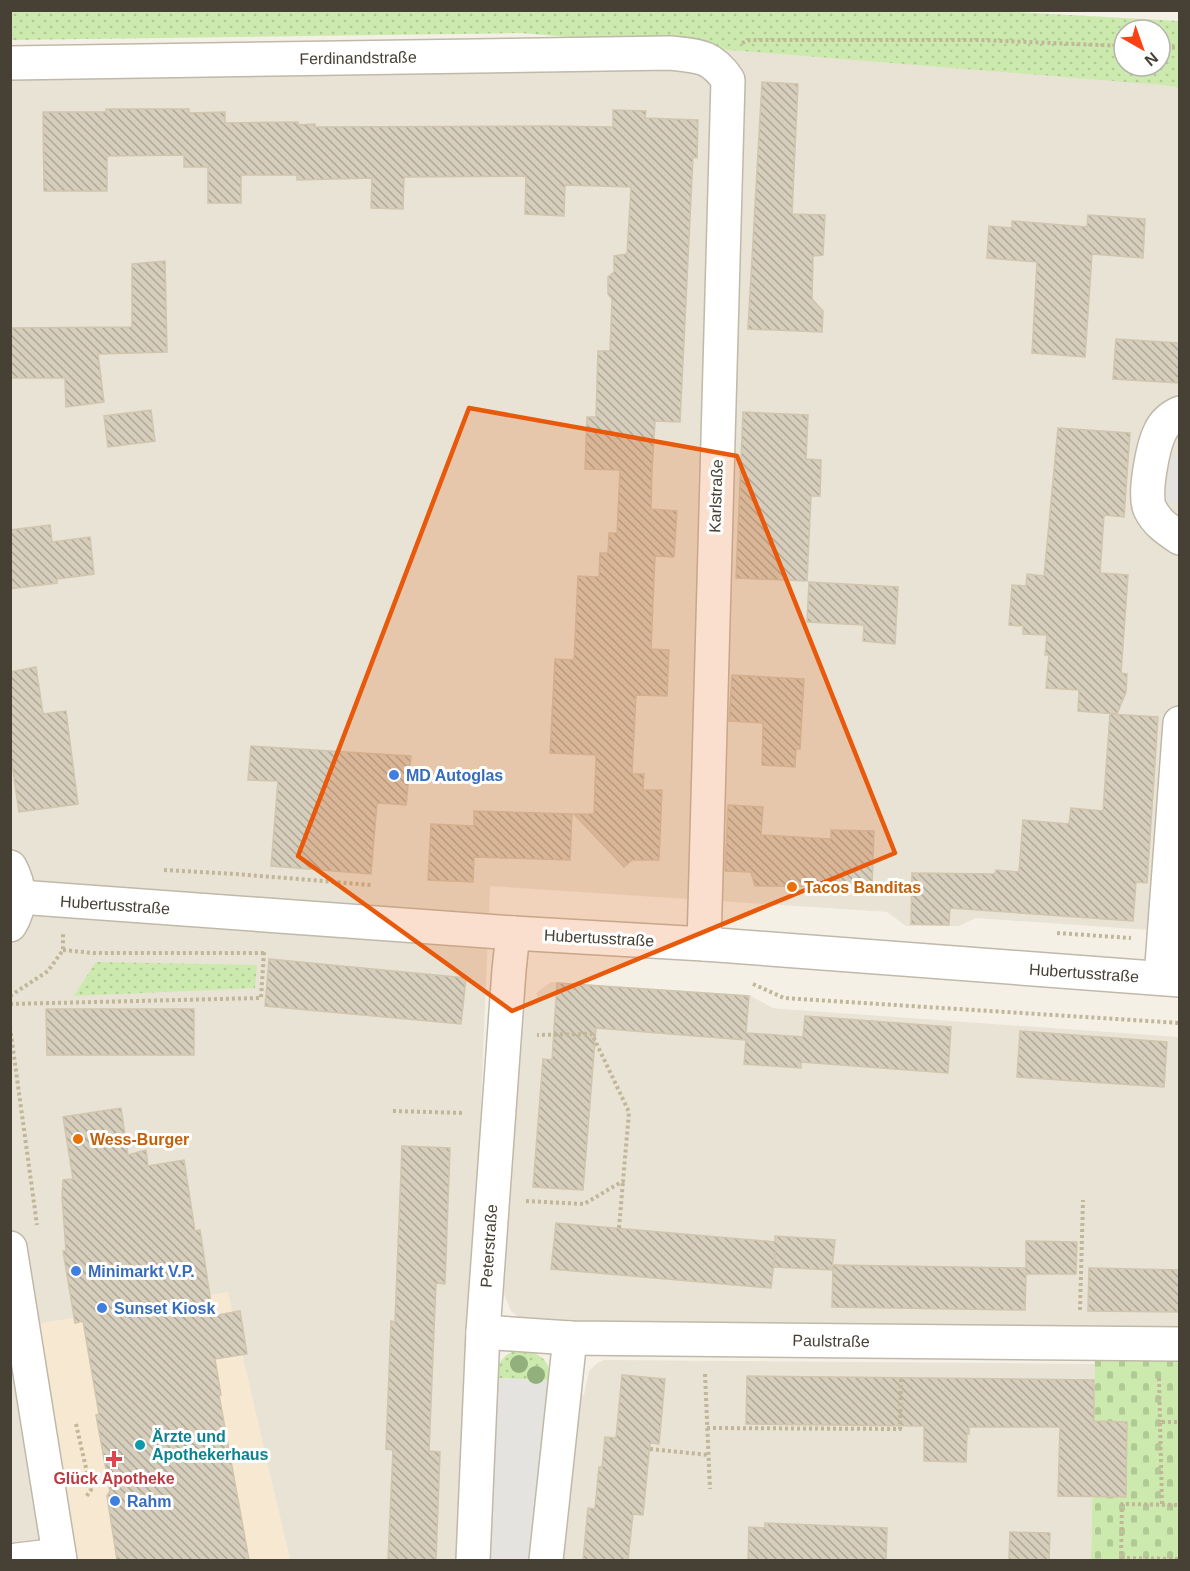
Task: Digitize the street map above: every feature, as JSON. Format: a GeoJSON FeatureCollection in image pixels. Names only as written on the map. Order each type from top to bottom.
{"type":"FeatureCollection","features":[{"type":"Feature","properties":{"kind":"street","name":"Ferdinandstraße"},"geometry":{"type":"LineString","coordinates":[[10,63],[670,53],[706,57]]}},
{"type":"Feature","properties":{"kind":"street","name":"Karlstraße"},"geometry":{"type":"LineString","coordinates":[[704,944],[728,80],[720,68],[706,57]]}},
{"type":"Feature","properties":{"kind":"street"},"geometry":{"type":"LineString","coordinates":[[1179,413],[1170,417],[1160,431],[1149,470],[1149,507],[1162,526],[1179,538]]}},
{"type":"Feature","properties":{"kind":"street"},"geometry":{"type":"LineString","coordinates":[[1170,979],[1179,723]]}},
{"type":"Feature","properties":{"kind":"street","name":"Hubertusstraße"},"geometry":{"type":"LineString","coordinates":[[13,896],[1170,979]]}},
{"type":"Feature","properties":{"kind":"street","name":"Peterstraße"},"geometry":{"type":"LineString","coordinates":[[473,1560],[483,1332],[513,933]]}},
{"type":"Feature","properties":{"kind":"street"},"geometry":{"type":"LineString","coordinates":[[10,1248],[13,1288],[59,1558],[17,1560]]}},
{"type":"Feature","properties":{"kind":"street","name":"Paulstraße"},"geometry":{"type":"LineString","coordinates":[[483,1332],[570,1338],[1179,1344]]}},
{"type":"Feature","properties":{"kind":"street"},"geometry":{"type":"LineString","coordinates":[[546,1560],[570,1338]]}},
{"type":"Feature","properties":{"kind":"path"},"geometry":{"type":"LineString","coordinates":[[706,57],[750,40],[980,40],[1112,46]]}},
{"type":"Feature","properties":{"kind":"path"},"geometry":{"type":"LineString","coordinates":[[10,996],[48,971],[63,950],[93,953],[276,953]]}},
{"type":"Feature","properties":{"kind":"path"},"geometry":{"type":"LineString","coordinates":[[10,1004],[261,998],[264,952]]}},
{"type":"Feature","properties":{"kind":"path"},"geometry":{"type":"LineString","coordinates":[[751,984],[784,998],[1179,1023]]}},
{"type":"Feature","properties":{"kind":"path"},"geometry":{"type":"LineString","coordinates":[[504,1034],[592,1034],[629,1112],[619,1228]]}},
{"type":"Feature","properties":{"kind":"path"},"geometry":{"type":"LineString","coordinates":[[393,1111],[498,1114]]}},
{"type":"Feature","properties":{"kind":"path"},"geometry":{"type":"LineString","coordinates":[[492,1199],[584,1204],[623,1181]]}},
{"type":"Feature","properties":{"kind":"path"},"geometry":{"type":"LineString","coordinates":[[1079,1343],[1083,1200]]}},
{"type":"Feature","properties":{"kind":"path"},"geometry":{"type":"LineString","coordinates":[[704,1340],[710,1489]]}},
{"type":"Feature","properties":{"kind":"path"},"geometry":{"type":"LineString","coordinates":[[708,1428],[900,1429],[902,1342]]}},
{"type":"Feature","properties":{"kind":"path"},"geometry":{"type":"LineString","coordinates":[[1162,1504],[1160,1422],[1179,1422]]}},
{"type":"Feature","properties":{"kind":"path"},"geometry":{"type":"LineString","coordinates":[[650,1449],[709,1455]]}},
{"type":"Feature","properties":{"kind":"path"},"geometry":{"type":"LineString","coordinates":[[1179,1505],[1122,1504],[1121,1559],[1179,1559]]}},
{"type":"Feature","properties":{"kind":"highlighted area"},"geometry":{"type":"Polygon","coordinates":[[[469,408],[737,456],[895,853],[512,1011],[298,856],[469,408]]]}},
{"type":"Feature","properties":{"kind":"shaded area"},"geometry":{"type":"Polygon","coordinates":[[[740,39],[1179,88],[1179,932],[976,918],[959,926],[906,926],[887,912],[490,886],[462,1560],[290,1560],[227,1293],[57,1536],[11,1560],[11,50],[740,39]]]}},
{"type":"Feature","properties":{"kind":"shaded area"},"geometry":{"type":"Polygon","coordinates":[[[1170,454],[1179,455],[1179,504],[1166,503],[1170,454]]]}},
{"type":"Feature","properties":{"kind":"shaded area"},"geometry":{"type":"Polygon","coordinates":[[[551,982],[749,995],[773,1008],[782,1009],[1179,1037],[1179,1328],[539,1322],[521,1319],[511,1311],[503,1292],[523,1008],[538,997],[536,993],[551,982]]]}},
{"type":"Feature","properties":{"kind":"shaded area"},"geometry":{"type":"Polygon","coordinates":[[[228,1292],[290,1560],[34,1560],[59,1555],[23,1326],[228,1292]]]}},
{"type":"Feature","properties":{"kind":"shaded area"},"geometry":{"type":"Polygon","coordinates":[[[604,1360],[1095,1364],[1091,1560],[561,1560],[577,1395],[584,1395],[589,1371],[604,1360]]]}},
{"type":"Feature","properties":{"kind":"shaded area"},"geometry":{"type":"Polygon","coordinates":[[[493,1378],[551,1380],[533,1560],[487,1560],[493,1378]]]}},
{"type":"Feature","properties":{"kind":"green space"},"geometry":{"type":"Polygon","coordinates":[[[977,10],[1124,18],[1112,18],[1112,78],[1172,78],[1172,21],[1179,21],[1179,88],[520,33],[11,40],[10,11],[977,10]]]}},
{"type":"Feature","properties":{"kind":"green space"},"geometry":{"type":"Polygon","coordinates":[[[96,962],[257,965],[255,988],[74,996],[96,962]]]}},
{"type":"Feature","properties":{"kind":"green space"},"geometry":{"type":"Polygon","coordinates":[[[514,1351],[529,1352],[540,1356],[548,1365],[551,1380],[493,1378],[500,1362],[514,1351]]]}},
{"type":"Feature","properties":{"kind":"green space"},"geometry":{"type":"Polygon","coordinates":[[[1095,1358],[1179,1359],[1179,1560],[1091,1560],[1095,1358]]]}},
{"type":"Feature","properties":{"kind":"building"},"geometry":{"type":"Polygon","coordinates":[[[762,82],[798,84],[792,214],[825,215],[823,255],[813,256],[812,299],[823,311],[822,332],[748,329],[762,82]]]}},
{"type":"Feature","properties":{"kind":"building"},"geometry":{"type":"Polygon","coordinates":[[[106,109],[189,109],[189,113],[225,112],[225,123],[298,122],[298,125],[315,124],[315,127],[613,127],[613,110],[646,111],[645,118],[698,120],[697,158],[693,157],[680,422],[655,421],[652,472],[651,509],[677,511],[674,557],[655,556],[651,649],[669,650],[667,696],[636,695],[632,774],[644,774],[643,790],[662,790],[659,860],[632,860],[624,867],[574,814],[594,814],[596,755],[550,753],[555,659],[574,660],[578,576],[599,577],[600,553],[608,553],[609,533],[617,533],[620,470],[585,469],[587,417],[596,417],[598,351],[610,351],[612,299],[608,294],[608,277],[614,272],[614,256],[627,254],[631,187],[565,185],[564,216],[525,214],[526,176],[404,177],[403,209],[371,208],[372,178],[297,180],[297,175],[241,175],[241,203],[208,203],[208,167],[184,167],[184,155],[107,156],[107,191],[44,191],[43,112],[106,112],[106,109]]]}},
{"type":"Feature","properties":{"kind":"building"},"geometry":{"type":"Polygon","coordinates":[[[1088,215],[1145,219],[1143,258],[1092,254],[1085,357],[1032,353],[1037,262],[987,258],[989,226],[1012,228],[1012,221],[1087,227],[1088,215]]]}},
{"type":"Feature","properties":{"kind":"building"},"geometry":{"type":"Polygon","coordinates":[[[165,261],[167,352],[98,354],[104,402],[66,407],[65,378],[10,378],[10,328],[132,327],[132,264],[165,261]]]}},
{"type":"Feature","properties":{"kind":"building"},"geometry":{"type":"Polygon","coordinates":[[[1116,339],[1179,343],[1179,383],[1113,379],[1116,339]]]}},
{"type":"Feature","properties":{"kind":"building"},"geometry":{"type":"Polygon","coordinates":[[[151,410],[155,441],[108,447],[104,416],[151,410]]]}},
{"type":"Feature","properties":{"kind":"building"},"geometry":{"type":"Polygon","coordinates":[[[743,412],[808,415],[806,459],[821,460],[820,496],[811,496],[807,581],[736,578],[743,412]]]}},
{"type":"Feature","properties":{"kind":"building"},"geometry":{"type":"Polygon","coordinates":[[[1058,428],[1130,433],[1124,517],[1104,515],[1100,573],[1128,575],[1121,673],[1127,674],[1126,692],[1117,714],[1078,711],[1079,690],[1046,688],[1049,655],[1045,655],[1047,635],[1023,634],[1023,626],[1009,625],[1012,585],[1026,586],[1027,574],[1044,576],[1058,428]]]}},
{"type":"Feature","properties":{"kind":"building"},"geometry":{"type":"Polygon","coordinates":[[[50,525],[52,542],[90,537],[94,574],[57,579],[57,583],[10,589],[10,530],[50,525]]]}},
{"type":"Feature","properties":{"kind":"building"},"geometry":{"type":"Polygon","coordinates":[[[809,582],[898,587],[895,644],[863,641],[864,625],[807,622],[809,582]]]}},
{"type":"Feature","properties":{"kind":"building"},"geometry":{"type":"Polygon","coordinates":[[[36,667],[43,714],[66,711],[78,804],[19,812],[10,750],[10,672],[36,667]]]}},
{"type":"Feature","properties":{"kind":"building"},"geometry":{"type":"Polygon","coordinates":[[[732,675],[804,679],[800,749],[796,749],[795,767],[762,765],[763,723],[729,721],[732,675]]]}},
{"type":"Feature","properties":{"kind":"building"},"geometry":{"type":"Polygon","coordinates":[[[1110,714],[1158,717],[1147,883],[1136,882],[1133,921],[950,908],[949,925],[911,924],[912,873],[995,874],[996,870],[1019,872],[1023,820],[1069,824],[1071,808],[1103,811],[1110,714]]]}},
{"type":"Feature","properties":{"kind":"building"},"geometry":{"type":"Polygon","coordinates":[[[251,746],[411,756],[406,805],[377,803],[371,874],[271,866],[278,781],[248,780],[251,746]]]}},
{"type":"Feature","properties":{"kind":"building"},"geometry":{"type":"Polygon","coordinates":[[[728,805],[763,807],[761,835],[831,839],[831,830],[874,831],[872,887],[755,886],[751,872],[725,871],[728,805]]]}},
{"type":"Feature","properties":{"kind":"building"},"geometry":{"type":"Polygon","coordinates":[[[474,811],[572,814],[570,860],[474,857],[473,882],[428,880],[431,824],[474,826],[474,811]]]}},
{"type":"Feature","properties":{"kind":"building"},"geometry":{"type":"Polygon","coordinates":[[[269,959],[466,978],[461,1024],[265,1006],[269,959]]]}},
{"type":"Feature","properties":{"kind":"building"},"geometry":{"type":"Polygon","coordinates":[[[557,983],[749,996],[746,1033],[803,1037],[805,1016],[951,1027],[948,1073],[801,1062],[801,1068],[744,1064],[746,1040],[596,1028],[583,1190],[533,1187],[543,1059],[552,1060],[557,983]]]}},
{"type":"Feature","properties":{"kind":"building"},"geometry":{"type":"Polygon","coordinates":[[[46,1009],[194,1009],[194,1055],[47,1055],[46,1009]]]}},
{"type":"Feature","properties":{"kind":"building"},"geometry":{"type":"Polygon","coordinates":[[[1020,1031],[1167,1042],[1164,1087],[1017,1077],[1020,1031]]]}},
{"type":"Feature","properties":{"kind":"building"},"geometry":{"type":"Polygon","coordinates":[[[121,1108],[128,1155],[146,1150],[148,1166],[184,1160],[195,1231],[200,1230],[213,1316],[240,1311],[247,1354],[215,1359],[221,1395],[219,1395],[249,1560],[117,1560],[107,1496],[110,1491],[96,1415],[99,1414],[83,1321],[75,1323],[63,1251],[66,1251],[62,1197],[63,1180],[73,1179],[63,1117],[121,1108]]]}},
{"type":"Feature","properties":{"kind":"building"},"geometry":{"type":"Polygon","coordinates":[[[402,1146],[450,1148],[445,1284],[436,1283],[429,1451],[440,1452],[436,1560],[388,1560],[393,1450],[386,1449],[391,1321],[395,1322],[402,1146]]]}},
{"type":"Feature","properties":{"kind":"building"},"geometry":{"type":"Polygon","coordinates":[[[556,1223],[775,1242],[775,1236],[835,1240],[832,1270],[774,1267],[775,1252],[771,1288],[551,1269],[556,1223]]]}},
{"type":"Feature","properties":{"kind":"building"},"geometry":{"type":"Polygon","coordinates":[[[1026,1241],[1077,1242],[1076,1274],[1026,1274],[1025,1310],[832,1307],[833,1265],[1026,1268],[1026,1241]]]}},
{"type":"Feature","properties":{"kind":"building"},"geometry":{"type":"Polygon","coordinates":[[[1089,1268],[1179,1270],[1179,1312],[1088,1311],[1089,1268]]]}},
{"type":"Feature","properties":{"kind":"building"},"geometry":{"type":"Polygon","coordinates":[[[622,1375],[665,1379],[659,1444],[650,1443],[643,1515],[633,1514],[628,1560],[583,1560],[588,1508],[595,1509],[599,1467],[602,1467],[605,1437],[616,1438],[622,1375]]]}},
{"type":"Feature","properties":{"kind":"building"},"geometry":{"type":"Polygon","coordinates":[[[747,1376],[1094,1380],[1094,1421],[1127,1422],[1126,1497],[1058,1496],[1060,1427],[969,1427],[966,1462],[924,1461],[924,1426],[746,1424],[747,1376]]]}},
{"type":"Feature","properties":{"kind":"building"},"geometry":{"type":"Polygon","coordinates":[[[765,1523],[887,1528],[886,1560],[748,1560],[749,1527],[765,1528],[765,1523]]]}},
{"type":"Feature","properties":{"kind":"building"},"geometry":{"type":"Polygon","coordinates":[[[1010,1532],[1050,1533],[1049,1560],[1009,1560],[1010,1532]]]}},
{"type":"Feature","properties":{"kind":"place","name":"MD Autoglas"},"geometry":{"type":"Point","coordinates":[394,775]}},
{"type":"Feature","properties":{"kind":"place","name":"Tacos Banditas"},"geometry":{"type":"Point","coordinates":[792,887]}},
{"type":"Feature","properties":{"kind":"place","name":"Wess-Burger"},"geometry":{"type":"Point","coordinates":[78,1139]}},
{"type":"Feature","properties":{"kind":"place","name":"Minimarkt V.P."},"geometry":{"type":"Point","coordinates":[76,1271]}},
{"type":"Feature","properties":{"kind":"place","name":"Sunset Kiosk"},"geometry":{"type":"Point","coordinates":[102,1308]}},
{"type":"Feature","properties":{"kind":"place","name":"Ärzte und Apothekerhaus"},"geometry":{"type":"Point","coordinates":[140,1445]}},
{"type":"Feature","properties":{"kind":"place","name":"Glück Apotheke"},"geometry":{"type":"Point","coordinates":[114,1459]}},
{"type":"Feature","properties":{"kind":"place","name":"Rahm"},"geometry":{"type":"Point","coordinates":[115,1501]}}]}
